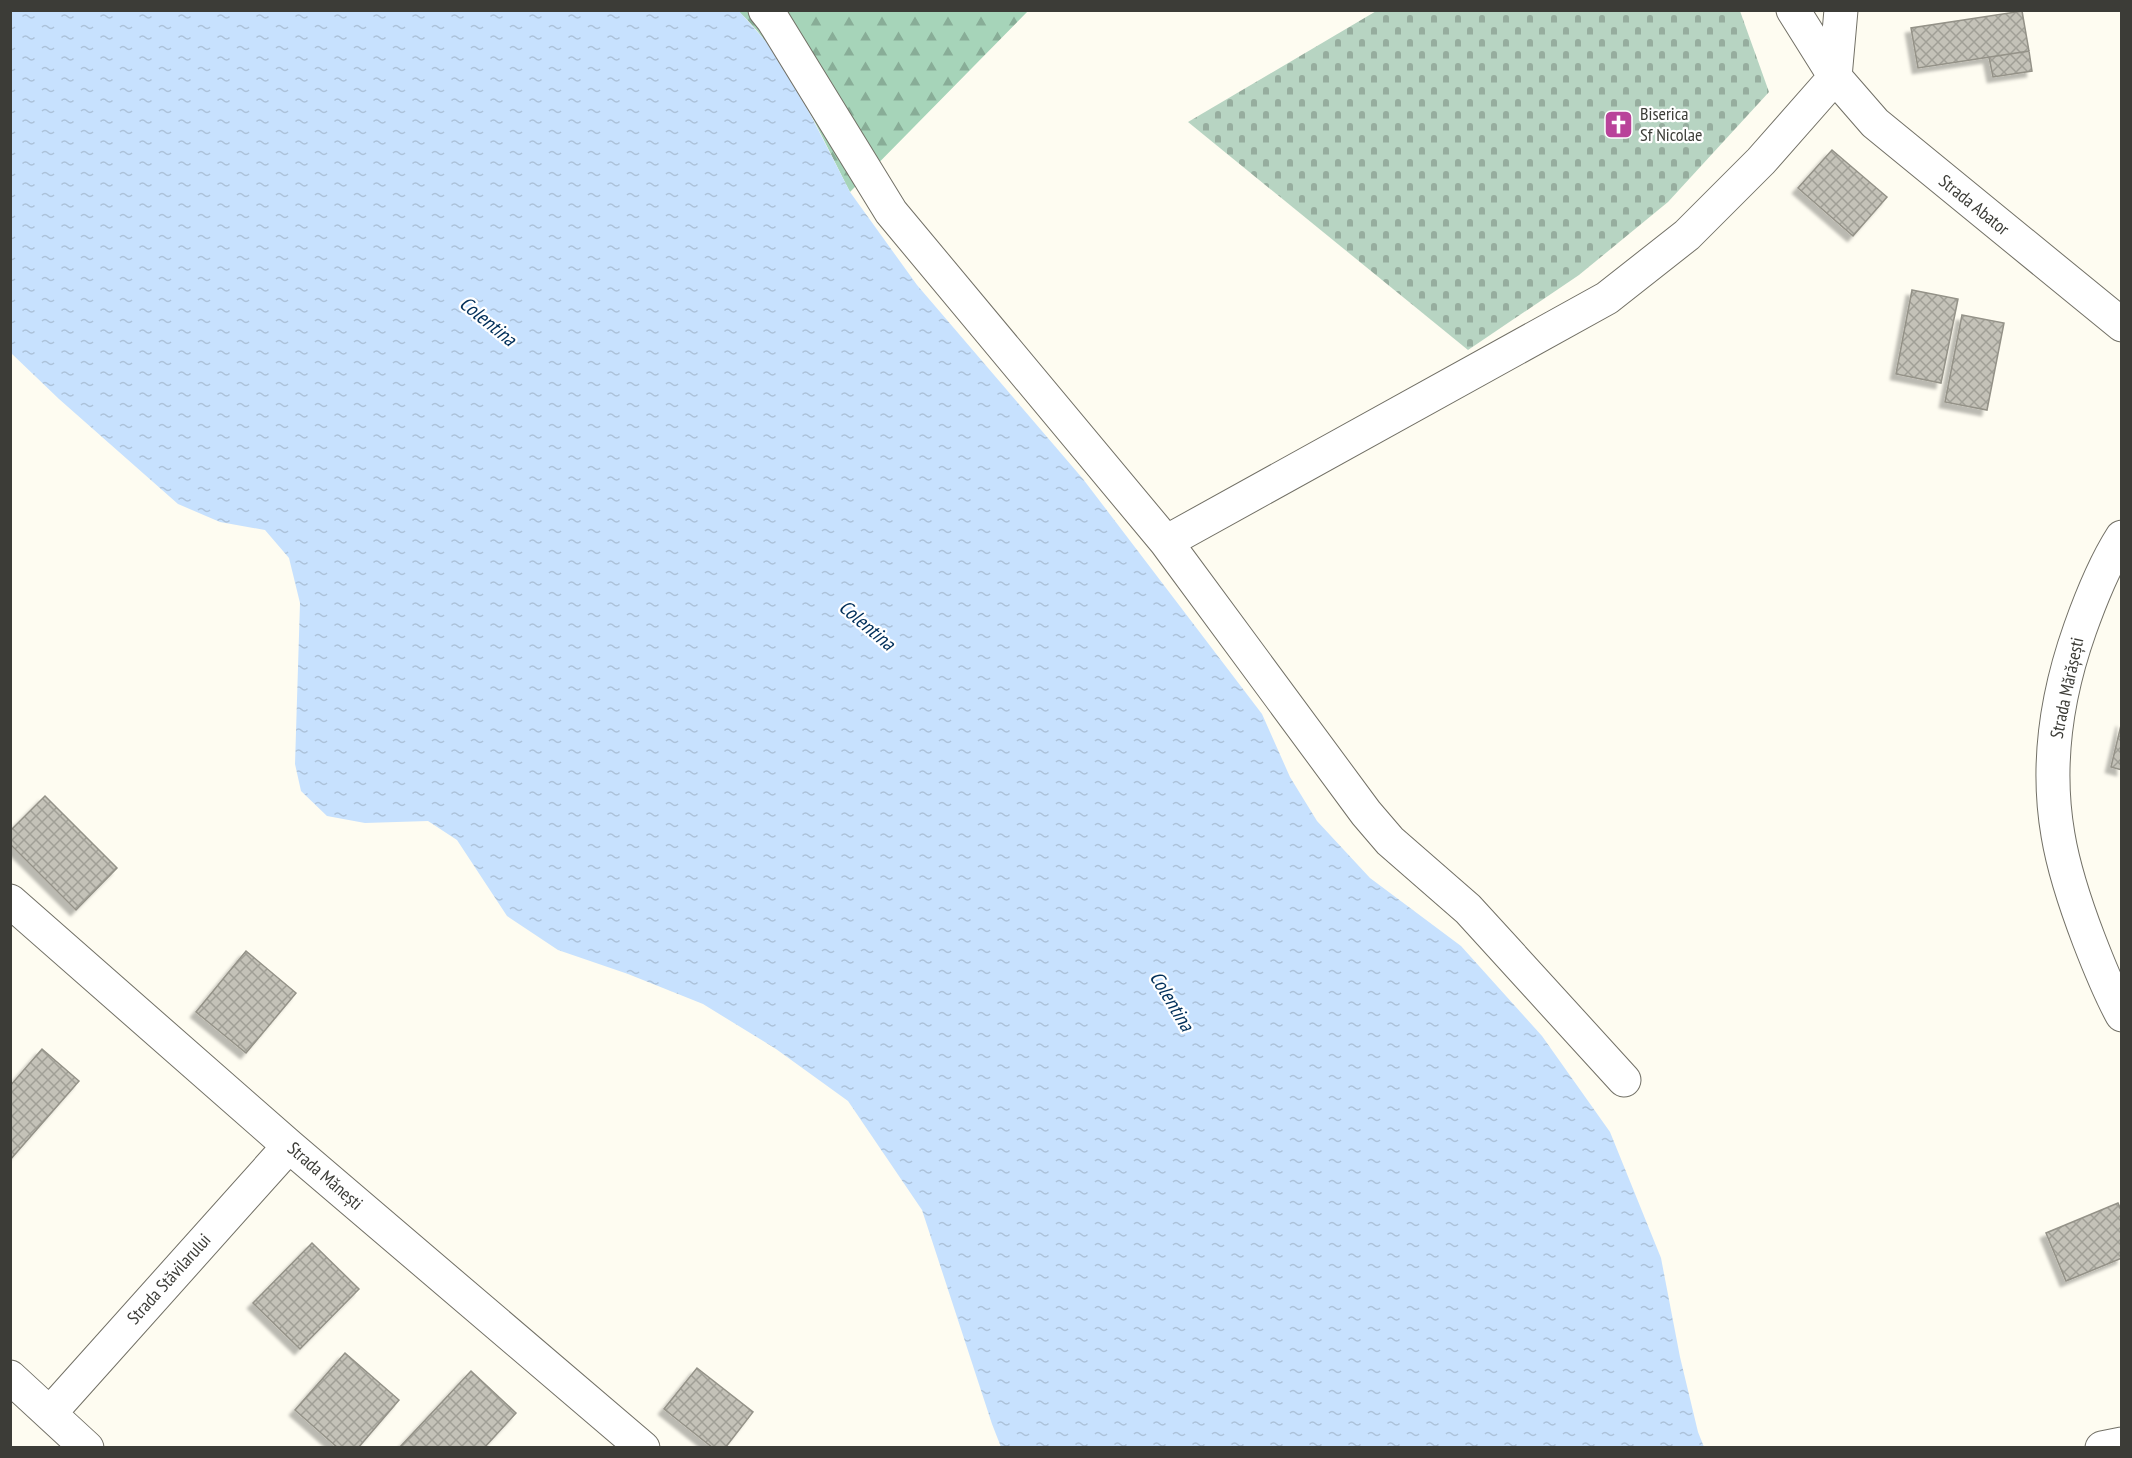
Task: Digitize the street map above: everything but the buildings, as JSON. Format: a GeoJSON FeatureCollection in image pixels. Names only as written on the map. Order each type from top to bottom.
{"type":"FeatureCollection","features":[{"type":"Feature","properties":{"kind":"street"},"geometry":{"type":"LineString","coordinates":[[765,10],[891,212],[1166,542],[1378,827],[1390,841],[1468,909],[1624,1080]]}},
{"type":"Feature","properties":{"kind":"street","name":"Strada Abator"},"geometry":{"type":"LineString","coordinates":[[1793,10],[1835,77],[1875,123],[2121,324]]}},
{"type":"Feature","properties":{"kind":"street"},"geometry":{"type":"LineString","coordinates":[[1166,542],[1607,298],[1687,235],[1761,161],[1835,77],[1841,10]]}},
{"type":"Feature","properties":{"kind":"street","name":"Strada Mărășești"},"geometry":{"type":"LineString","coordinates":[[2121,537],[2089,605],[2070,656],[2056,725],[2053,781],[2058,835],[2074,900],[2108,989],[2121,1015]]}},
{"type":"Feature","properties":{"kind":"street","name":"Strada Mănești"},"geometry":{"type":"LineString","coordinates":[[10,901],[289,1146],[643,1448]]}},
{"type":"Feature","properties":{"kind":"street","name":"Strada Stăvilarului"},"geometry":{"type":"LineString","coordinates":[[50,1413],[289,1146]]}},
{"type":"Feature","properties":{"kind":"street"},"geometry":{"type":"LineString","coordinates":[[10,1377],[87,1448]]}},
{"type":"Feature","properties":{"kind":"street"},"geometry":{"type":"LineString","coordinates":[[2103,1448],[2121,1444]]}},
{"type":"Feature","properties":{"kind":"green space"},"geometry":{"type":"Polygon","coordinates":[[[1378,10],[1740,11],[1769,92],[1668,202],[1579,275],[1468,350],[1188,122],[1378,10]]]}},
{"type":"Feature","properties":{"kind":"green space"},"geometry":{"type":"Polygon","coordinates":[[[738,11],[1028,11],[850,192],[801,96],[771,49],[738,11]]]}},
{"type":"Feature","properties":{"kind":"water","name":"Colentina"},"geometry":{"type":"Polygon","coordinates":[[[738,10],[769,45],[806,106],[850,192],[917,285],[1083,479],[1262,714],[1290,777],[1317,821],[1370,878],[1461,946],[1542,1036],[1610,1132],[1661,1258],[1680,1357],[1698,1432],[1704,1447],[1001,1447],[922,1210],[848,1101],[776,1049],[703,1004],[628,974],[558,950],[507,916],[457,840],[428,821],[365,823],[327,816],[301,791],[295,764],[300,603],[289,558],[265,530],[220,522],[178,504],[59,399],[11,353],[10,11],[738,10]]]}},
{"type":"Feature","properties":{"kind":"place","name":"Biserica Sf Nicolae"},"geometry":{"type":"Point","coordinates":[1619,124]}}]}
